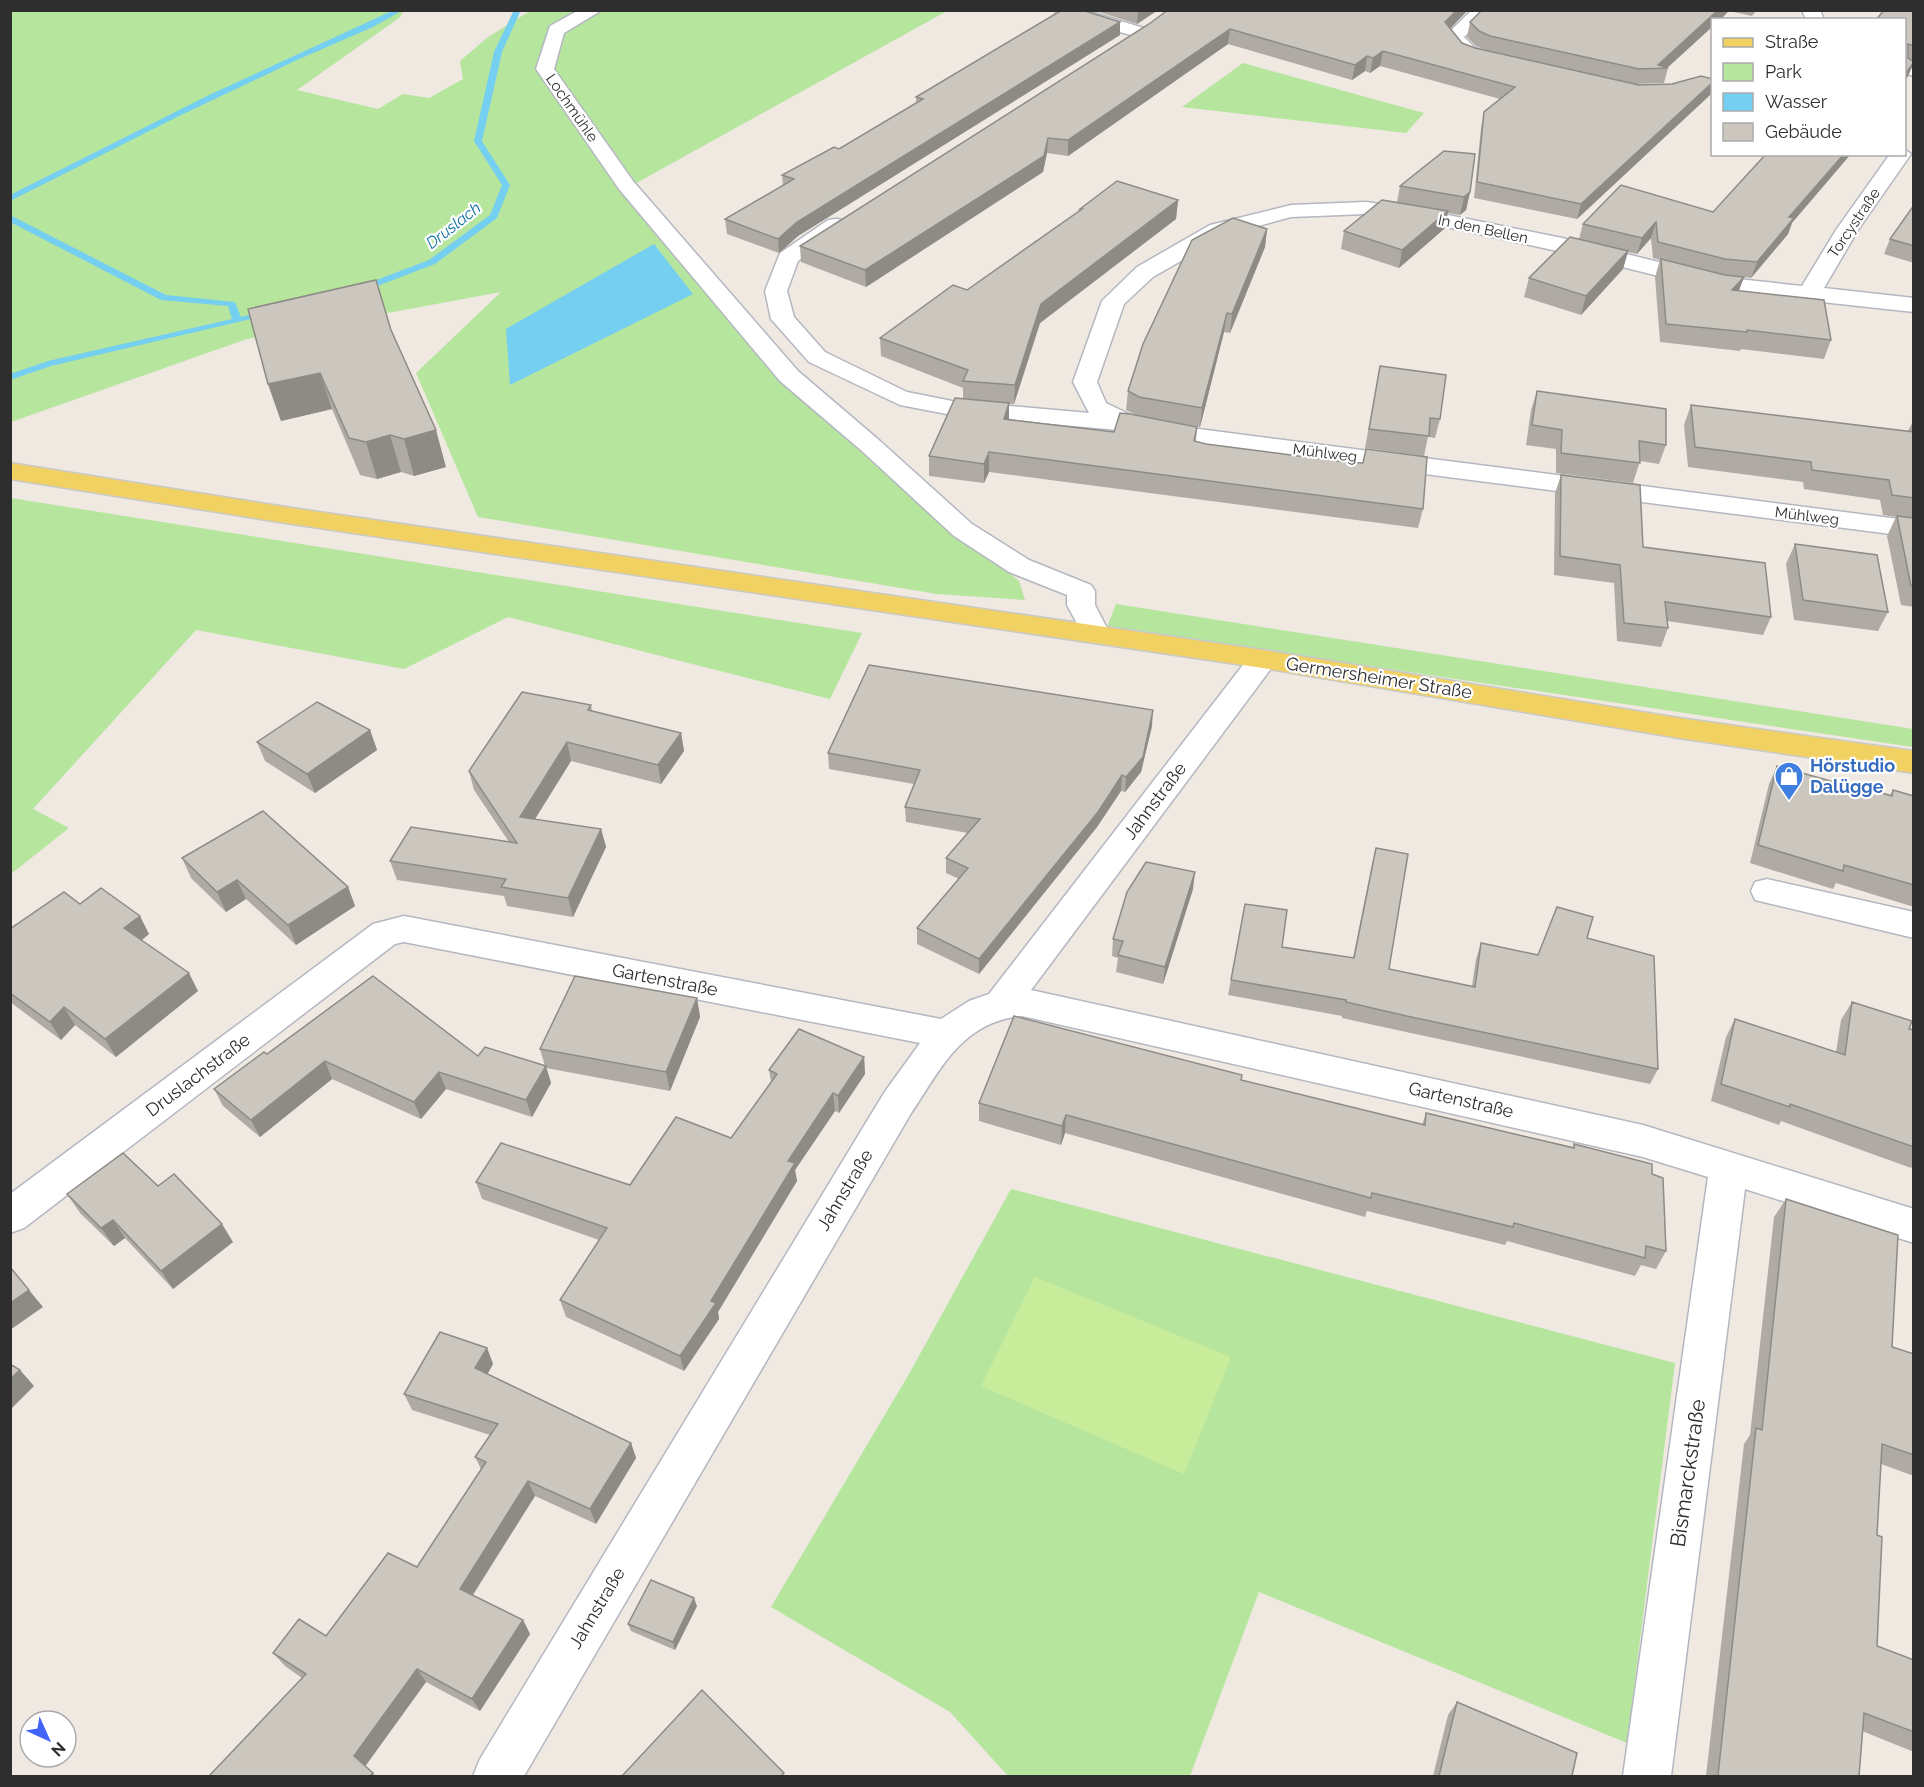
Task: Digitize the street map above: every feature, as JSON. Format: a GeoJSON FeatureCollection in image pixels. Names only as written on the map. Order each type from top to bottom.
{"type":"FeatureCollection","features":[{"type":"Feature","properties":{"kind":"main road","name":"Germersheimer Straße"},"geometry":{"type":"LineString","coordinates":[[14,471],[292,516],[1263,659],[1679,728],[1914,762]]}},
{"type":"Feature","properties":{"kind":"street","name":"Lochmühle"},"geometry":{"type":"LineString","coordinates":[[593,10],[556,30],[545,69],[626,185],[789,376],[871,446],[963,530],[1019,566],[1082,591],[1081,605],[1096,634]]}},
{"type":"Feature","properties":{"kind":"street"},"geometry":{"type":"LineString","coordinates":[[1063,10],[1150,27],[1121,45]]}},
{"type":"Feature","properties":{"kind":"street"},"geometry":{"type":"LineString","coordinates":[[1483,10],[1453,36],[1468,52],[1502,62]]}},
{"type":"Feature","properties":{"kind":"street","name":"Torcystraße"},"geometry":{"type":"LineString","coordinates":[[1809,294],[1847,230],[1900,156]]}},
{"type":"Feature","properties":{"kind":"street","name":"In den Bellen"},"geometry":{"type":"LineString","coordinates":[[1129,424],[1096,407],[1085,382],[1113,301],[1145,272],[1218,230],[1291,211],[1366,208],[1428,217],[1562,245],[1719,284],[1914,305]]}},
{"type":"Feature","properties":{"kind":"street","name":"Mühlweg"},"geometry":{"type":"LineString","coordinates":[[848,218],[788,258],[776,291],[783,319],[817,357],[900,398],[951,408],[1129,424],[1202,437],[1914,529]]}},
{"type":"Feature","properties":{"kind":"street","name":"Jahnstraße"},"geometry":{"type":"LineString","coordinates":[[497,1776],[897,1104],[946,1034],[981,1011],[1001,1004],[1263,659]]}},
{"type":"Feature","properties":{"kind":"street"},"geometry":{"type":"LineString","coordinates":[[1767,891],[1914,925]]}},
{"type":"Feature","properties":{"kind":"street","name":"Gartenstraße"},"geometry":{"type":"LineString","coordinates":[[385,933],[404,929],[946,1034]]}},
{"type":"Feature","properties":{"kind":"street","name":"Druslachstraße"},"geometry":{"type":"LineString","coordinates":[[10,1216],[385,933]]}},
{"type":"Feature","properties":{"kind":"street","name":"Gartenstraße"},"geometry":{"type":"LineString","coordinates":[[1001,1004],[1022,1002],[1643,1141],[1728,1170],[1914,1226]]}},
{"type":"Feature","properties":{"kind":"street","name":"Bismarckstraße"},"geometry":{"type":"LineString","coordinates":[[1647,1776],[1728,1170]]}},
{"type":"Feature","properties":{"kind":"green space"},"geometry":{"type":"Polygon","coordinates":[[[10,11],[404,11],[399,18],[297,90],[378,109],[403,94],[429,98],[463,79],[460,61],[488,37],[530,11],[947,11],[631,186],[609,173],[788,388],[1019,581],[1025,600],[937,594],[478,517],[416,373],[501,292],[247,339],[11,422],[10,11]]]}},
{"type":"Feature","properties":{"kind":"green space"},"geometry":{"type":"Polygon","coordinates":[[[1243,63],[1424,113],[1406,133],[1182,107],[1243,63]]]}},
{"type":"Feature","properties":{"kind":"green space"},"geometry":{"type":"Polygon","coordinates":[[[11,498],[862,633],[830,699],[508,617],[404,669],[196,630],[33,809],[69,828],[11,874],[11,498]]]}},
{"type":"Feature","properties":{"kind":"green space"},"geometry":{"type":"Polygon","coordinates":[[[1116,604],[1913,729],[1913,747],[1107,627],[1116,604]]]}},
{"type":"Feature","properties":{"kind":"green space"},"geometry":{"type":"Polygon","coordinates":[[[1011,1189],[1675,1363],[1627,1743],[1259,1592],[1190,1776],[1008,1776],[950,1712],[771,1607],[909,1374],[1011,1189]]]}},
{"type":"Feature","properties":{"kind":"green space"},"geometry":{"type":"Polygon","coordinates":[[[1035,1277],[1231,1357],[1184,1474],[981,1386],[1035,1277]]]}},
{"type":"Feature","properties":{"kind":"water"},"geometry":{"type":"Polygon","coordinates":[[[654,244],[693,294],[510,385],[506,329],[654,244]]]}},
{"type":"Feature","properties":{"kind":"building"},"geometry":{"type":"Polygon","coordinates":[[[1062,10],[1082,10],[1120,22],[797,222],[778,239],[725,219],[794,179],[782,175],[834,147],[839,149],[923,99],[916,97],[1062,10]]]}},
{"type":"Feature","properties":{"kind":"building"},"geometry":{"type":"Polygon","coordinates":[[[1168,10],[1457,10],[1445,22],[1462,43],[1475,48],[1639,85],[1672,84],[1701,76],[1711,78],[1711,84],[1581,204],[1477,182],[1484,112],[1515,87],[1383,51],[1373,58],[1367,56],[1355,65],[1230,29],[1068,140],[1048,138],[1044,156],[865,270],[800,246],[1168,10]]]}},
{"type":"Feature","properties":{"kind":"building"},"geometry":{"type":"Polygon","coordinates":[[[1482,10],[1718,10],[1658,65],[1668,68],[1639,69],[1490,36],[1479,31],[1470,22],[1482,10]]]}},
{"type":"Feature","properties":{"kind":"building"},"geometry":{"type":"Polygon","coordinates":[[[1884,10],[1914,10],[1914,46],[1908,44],[1908,58],[1914,62],[1906,73],[1906,18],[1878,18],[1884,10]]]}},
{"type":"Feature","properties":{"kind":"building"},"geometry":{"type":"Polygon","coordinates":[[[1444,151],[1475,154],[1470,192],[1464,197],[1400,186],[1444,151]]]}},
{"type":"Feature","properties":{"kind":"building"},"geometry":{"type":"Polygon","coordinates":[[[1764,156],[1842,156],[1789,217],[1794,218],[1757,262],[1725,259],[1658,242],[1656,222],[1642,238],[1583,224],[1621,185],[1713,212],[1764,156]]]}},
{"type":"Feature","properties":{"kind":"building"},"geometry":{"type":"Polygon","coordinates":[[[1117,181],[1178,200],[1041,304],[1015,385],[963,381],[968,370],[880,338],[953,285],[967,290],[1082,209],[1080,209],[1117,181]]]}},
{"type":"Feature","properties":{"kind":"building"},"geometry":{"type":"Polygon","coordinates":[[[1382,200],[1448,211],[1402,250],[1344,231],[1382,200]]]}},
{"type":"Feature","properties":{"kind":"building"},"geometry":{"type":"Polygon","coordinates":[[[1914,205],[1914,246],[1890,239],[1914,205]]]}},
{"type":"Feature","properties":{"kind":"building"},"geometry":{"type":"Polygon","coordinates":[[[1233,218],[1267,229],[1232,314],[1227,313],[1202,408],[1139,397],[1128,391],[1143,344],[1192,240],[1233,218]]]}},
{"type":"Feature","properties":{"kind":"building"},"geometry":{"type":"Polygon","coordinates":[[[1570,237],[1628,251],[1586,296],[1529,278],[1570,237]]]}},
{"type":"Feature","properties":{"kind":"building"},"geometry":{"type":"Polygon","coordinates":[[[1661,259],[1725,275],[1744,277],[1732,290],[1824,300],[1831,340],[1747,330],[1747,332],[1666,324],[1661,259]]]}},
{"type":"Feature","properties":{"kind":"building"},"geometry":{"type":"Polygon","coordinates":[[[376,280],[391,330],[436,430],[404,439],[390,435],[366,442],[349,438],[320,373],[268,384],[248,309],[376,280]]]}},
{"type":"Feature","properties":{"kind":"building"},"geometry":{"type":"Polygon","coordinates":[[[1380,366],[1446,375],[1440,419],[1430,418],[1429,436],[1369,429],[1380,366]]]}},
{"type":"Feature","properties":{"kind":"building"},"geometry":{"type":"Polygon","coordinates":[[[1537,391],[1666,409],[1666,445],[1639,441],[1640,463],[1561,453],[1562,430],[1532,425],[1537,391]]]}},
{"type":"Feature","properties":{"kind":"building"},"geometry":{"type":"Polygon","coordinates":[[[955,398],[1009,403],[1004,419],[1114,432],[1120,413],[1130,414],[1197,427],[1194,441],[1206,444],[1345,462],[1363,463],[1366,449],[1427,457],[1423,509],[989,452],[984,464],[929,456],[955,398]]]}},
{"type":"Feature","properties":{"kind":"building"},"geometry":{"type":"Polygon","coordinates":[[[1691,405],[1914,432],[1914,498],[1892,495],[1889,480],[1812,470],[1811,462],[1695,447],[1691,405]]]}},
{"type":"Feature","properties":{"kind":"building"},"geometry":{"type":"Polygon","coordinates":[[[1561,475],[1640,485],[1643,547],[1765,563],[1771,617],[1665,602],[1668,628],[1624,623],[1620,565],[1560,556],[1561,475]]]}},
{"type":"Feature","properties":{"kind":"building"},"geometry":{"type":"Polygon","coordinates":[[[1897,516],[1914,518],[1914,586],[1911,586],[1897,516]]]}},
{"type":"Feature","properties":{"kind":"building"},"geometry":{"type":"Polygon","coordinates":[[[1795,544],[1877,555],[1888,612],[1803,600],[1795,544]]]}},
{"type":"Feature","properties":{"kind":"building"},"geometry":{"type":"Polygon","coordinates":[[[869,665],[1153,710],[1143,757],[1126,777],[1122,775],[1098,812],[979,959],[917,928],[968,868],[946,858],[980,819],[905,807],[920,770],[828,753],[869,665]]]}},
{"type":"Feature","properties":{"kind":"building"},"geometry":{"type":"Polygon","coordinates":[[[522,692],[591,705],[588,710],[681,733],[658,765],[567,742],[520,817],[601,829],[568,898],[501,887],[506,879],[390,861],[411,827],[517,843],[469,771],[522,692]]]}},
{"type":"Feature","properties":{"kind":"building"},"geometry":{"type":"Polygon","coordinates":[[[317,702],[370,730],[307,774],[257,742],[317,702]]]}},
{"type":"Feature","properties":{"kind":"building"},"geometry":{"type":"Polygon","coordinates":[[[1777,766],[1859,789],[1859,786],[1892,796],[1893,790],[1914,796],[1914,885],[1844,865],[1843,871],[1758,845],[1777,766]]]}},
{"type":"Feature","properties":{"kind":"building"},"geometry":{"type":"Polygon","coordinates":[[[263,811],[348,887],[288,925],[237,880],[217,892],[182,858],[263,811]]]}},
{"type":"Feature","properties":{"kind":"building"},"geometry":{"type":"Polygon","coordinates":[[[1376,848],[1408,854],[1389,969],[1475,987],[1481,943],[1538,955],[1557,907],[1593,917],[1587,938],[1654,956],[1658,1069],[1411,1017],[1346,1002],[1346,1000],[1231,980],[1245,904],[1287,910],[1282,947],[1354,958],[1376,848]]]}},
{"type":"Feature","properties":{"kind":"building"},"geometry":{"type":"Polygon","coordinates":[[[1146,862],[1195,872],[1165,967],[1118,955],[1123,941],[1113,939],[1127,892],[1146,862]]]}},
{"type":"Feature","properties":{"kind":"building"},"geometry":{"type":"Polygon","coordinates":[[[101,888],[140,916],[124,928],[189,973],[105,1039],[64,1007],[50,1022],[10,993],[10,929],[64,892],[80,904],[101,888]]]}},
{"type":"Feature","properties":{"kind":"building"},"geometry":{"type":"Polygon","coordinates":[[[373,976],[478,1056],[485,1047],[546,1066],[526,1100],[439,1072],[414,1102],[325,1061],[251,1120],[214,1089],[264,1052],[267,1054],[373,976]]]}},
{"type":"Feature","properties":{"kind":"building"},"geometry":{"type":"Polygon","coordinates":[[[575,976],[697,998],[666,1072],[540,1049],[575,976]]]}},
{"type":"Feature","properties":{"kind":"building"},"geometry":{"type":"Polygon","coordinates":[[[1852,1002],[1912,1021],[1909,1029],[1914,1030],[1914,1147],[1790,1104],[1790,1107],[1721,1084],[1735,1019],[1845,1055],[1852,1002]]]}},
{"type":"Feature","properties":{"kind":"building"},"geometry":{"type":"Polygon","coordinates":[[[1014,1016],[1242,1075],[1241,1080],[1425,1125],[1426,1113],[1574,1148],[1574,1144],[1652,1164],[1652,1174],[1663,1178],[1666,1251],[1646,1246],[1645,1258],[1514,1223],[1513,1227],[1372,1193],[1371,1198],[1066,1115],[1062,1126],[979,1103],[1014,1016]]]}},
{"type":"Feature","properties":{"kind":"building"},"geometry":{"type":"Polygon","coordinates":[[[799,1029],[864,1057],[838,1096],[833,1093],[788,1161],[795,1163],[711,1301],[716,1303],[680,1356],[560,1300],[607,1228],[476,1182],[501,1143],[630,1185],[676,1117],[731,1138],[777,1074],[769,1070],[799,1029]]]}},
{"type":"Feature","properties":{"kind":"building"},"geometry":{"type":"Polygon","coordinates":[[[123,1153],[158,1186],[174,1174],[222,1224],[161,1271],[113,1220],[101,1228],[67,1194],[123,1153]]]}},
{"type":"Feature","properties":{"kind":"building"},"geometry":{"type":"Polygon","coordinates":[[[1786,1199],[1898,1235],[1892,1347],[1914,1354],[1914,1455],[1882,1444],[1877,1535],[1882,1537],[1877,1646],[1914,1660],[1914,1732],[1864,1713],[1859,1776],[1718,1775],[1756,1428],[1762,1430],[1786,1199]]]}},
{"type":"Feature","properties":{"kind":"building"},"geometry":{"type":"Polygon","coordinates":[[[10,1267],[29,1290],[10,1303],[10,1267]]]}},
{"type":"Feature","properties":{"kind":"building"},"geometry":{"type":"Polygon","coordinates":[[[440,1332],[487,1348],[475,1368],[631,1443],[590,1509],[528,1481],[460,1589],[523,1620],[472,1699],[417,1669],[354,1756],[373,1773],[370,1776],[209,1776],[306,1674],[273,1653],[299,1619],[326,1636],[388,1553],[417,1567],[486,1462],[475,1457],[498,1424],[404,1394],[440,1332]]]}},
{"type":"Feature","properties":{"kind":"building"},"geometry":{"type":"Polygon","coordinates":[[[10,1364],[20,1370],[10,1379],[10,1364]]]}},
{"type":"Feature","properties":{"kind":"building"},"geometry":{"type":"Polygon","coordinates":[[[651,1580],[694,1598],[673,1642],[628,1624],[651,1580]]]}},
{"type":"Feature","properties":{"kind":"building"},"geometry":{"type":"Polygon","coordinates":[[[702,1690],[784,1773],[781,1776],[622,1776],[702,1690]]]}},
{"type":"Feature","properties":{"kind":"building"},"geometry":{"type":"Polygon","coordinates":[[[1457,1702],[1577,1753],[1572,1776],[1439,1776],[1457,1702]]]}},
{"type":"Feature","properties":{"kind":"waterway"},"geometry":{"type":"LineString","coordinates":[[10,199],[178,113],[295,58],[371,26],[400,10]]}},
{"type":"Feature","properties":{"kind":"waterway","name":"Druslach"},"geometry":{"type":"LineString","coordinates":[[361,289],[432,262],[494,216],[506,185],[478,141],[498,52],[518,10]]}},
{"type":"Feature","properties":{"kind":"waterway"},"geometry":{"type":"LineString","coordinates":[[10,218],[164,298],[232,304],[237,321]]}},
{"type":"Feature","properties":{"kind":"waterway","name":"Druslach"},"geometry":{"type":"LineString","coordinates":[[237,321],[267,314]]}},
{"type":"Feature","properties":{"kind":"waterway","name":"Druslach"},"geometry":{"type":"LineString","coordinates":[[10,377],[48,364],[237,321]]}},
{"type":"Feature","properties":{"kind":"place","name":"Hörstudio Dalügge"},"geometry":{"type":"Point","coordinates":[1789,802]}}]}
